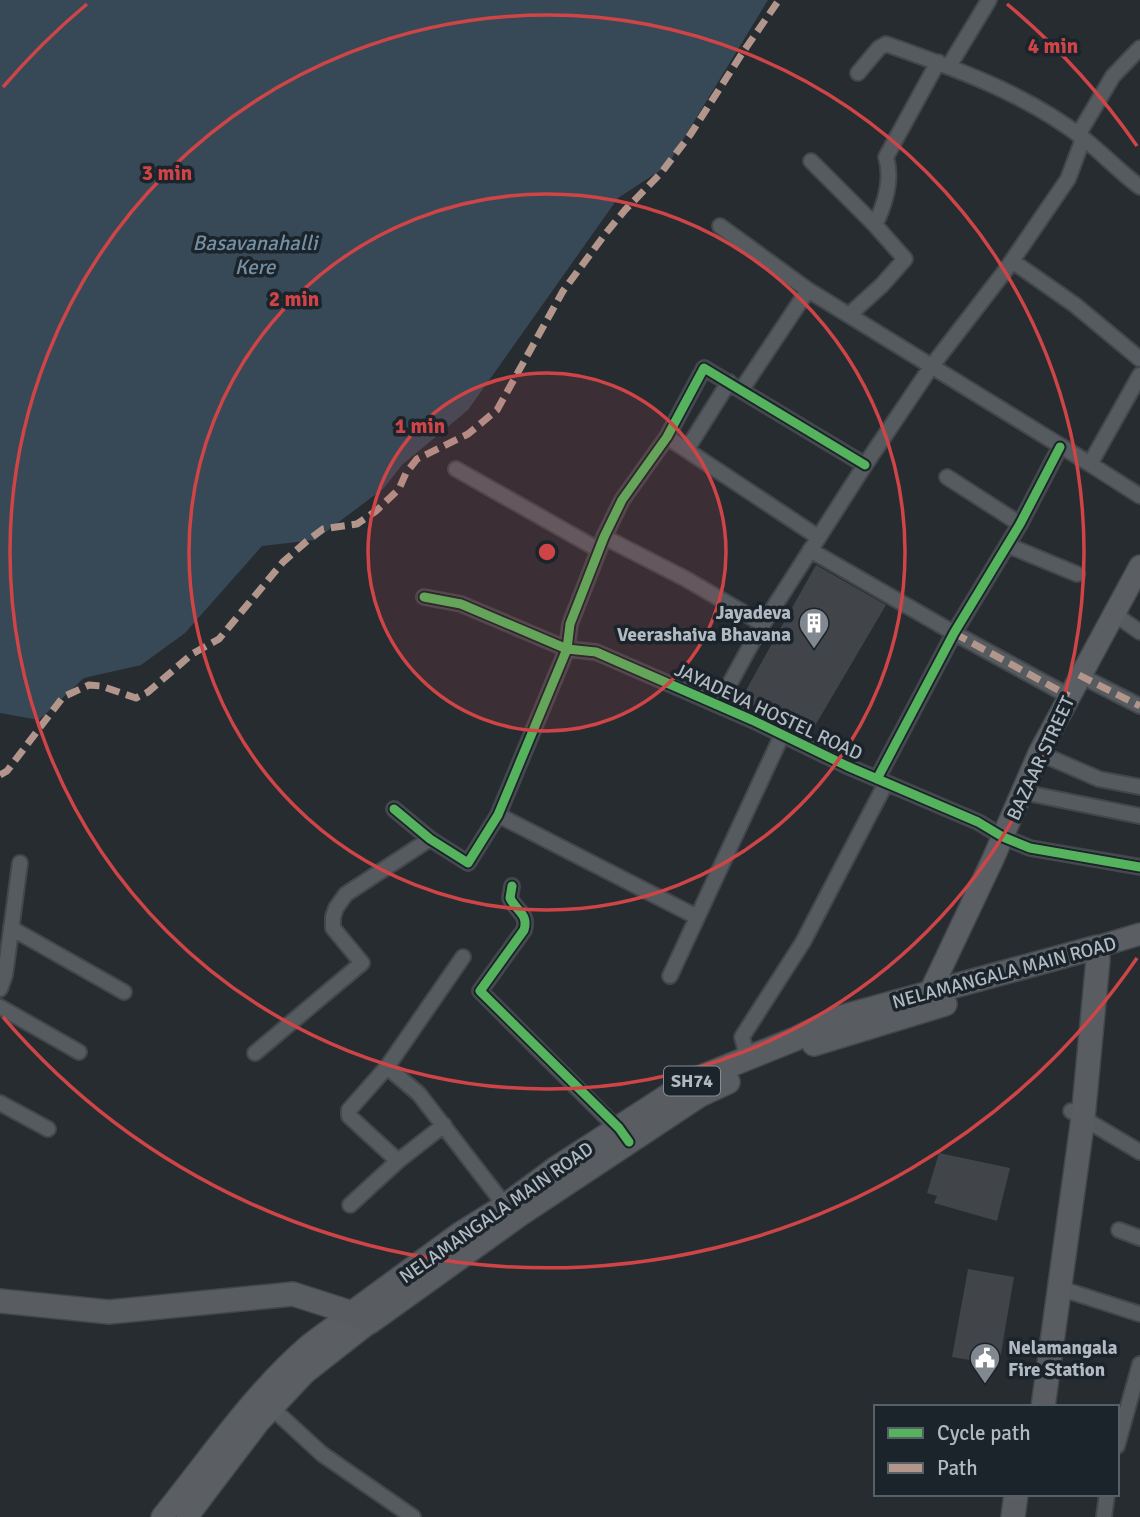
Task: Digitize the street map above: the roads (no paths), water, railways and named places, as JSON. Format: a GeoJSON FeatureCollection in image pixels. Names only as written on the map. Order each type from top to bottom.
{"type":"FeatureCollection","features":[{"type":"Feature","properties":{"kind":"main road","name":"BAZAAR STREET"},"geometry":{"type":"LineString","coordinates":[[930,992],[1039,754],[1079,675],[1140,566]]}},
{"type":"Feature","properties":{"kind":"main road","name":"NELAMANGALA MAIN ROAD"},"geometry":{"type":"LineString","coordinates":[[510,1212],[555,1169],[624,1135],[691,1081],[841,1017],[930,992],[1090,956],[1140,934]]}},
{"type":"Feature","properties":{"kind":"main road"},"geometry":{"type":"LineString","coordinates":[[1043,1405],[1059,1288],[1090,956],[1140,948]]}},
{"type":"Feature","properties":{"kind":"main road","name":"SH74"},"geometry":{"type":"LineString","coordinates":[[624,1135],[700,1095],[821,1041],[1090,956]]}},
{"type":"Feature","properties":{"kind":"main road"},"geometry":{"type":"LineString","coordinates":[[1027,1405],[1077,1114]]}},
{"type":"Feature","properties":{"kind":"main road","name":"SH74"},"geometry":{"type":"LineString","coordinates":[[361,1318],[510,1212]]}},
{"type":"Feature","properties":{"kind":"main road"},"geometry":{"type":"LineString","coordinates":[[0,1301],[109,1312],[293,1294],[361,1318]]}},
{"type":"Feature","properties":{"kind":"main road"},"geometry":{"type":"LineString","coordinates":[[187,1517],[272,1408],[361,1318]]}},
{"type":"Feature","properties":{"kind":"main road"},"geometry":{"type":"LineString","coordinates":[[162,1517],[226,1435],[308,1347],[361,1318]]}},
{"type":"Feature","properties":{"kind":"main road"},"geometry":{"type":"LineString","coordinates":[[1013,1517],[1016,1496]]}},
{"type":"Feature","properties":{"kind":"main road"},"geometry":{"type":"LineString","coordinates":[[1029,1517],[1032,1496]]}},
{"type":"Feature","properties":{"kind":"street"},"geometry":{"type":"LineString","coordinates":[[875,225],[885,204],[889,169],[886,157],[944,64],[989,0]]}},
{"type":"Feature","properties":{"kind":"street"},"geometry":{"type":"LineString","coordinates":[[858,73],[879,48],[886,44],[944,64],[1009,93],[1049,115],[1140,187]]}},
{"type":"Feature","properties":{"kind":"street"},"geometry":{"type":"LineString","coordinates":[[718,705],[763,624],[865,466],[931,367],[1012,261],[1068,179],[1080,137],[1113,76],[1140,48]]}},
{"type":"Feature","properties":{"kind":"street"},"geometry":{"type":"LineString","coordinates":[[811,161],[875,225],[905,260],[849,315]]}},
{"type":"Feature","properties":{"kind":"street"},"geometry":{"type":"LineString","coordinates":[[720,226],[808,290],[1140,496]]}},
{"type":"Feature","properties":{"kind":"street"},"geometry":{"type":"LineString","coordinates":[[1012,261],[1075,306],[1140,359]]}},
{"type":"Feature","properties":{"kind":"street"},"geometry":{"type":"LineString","coordinates":[[687,449],[808,290]]}},
{"type":"Feature","properties":{"kind":"street"},"geometry":{"type":"LineString","coordinates":[[394,808],[430,839],[468,863],[498,815],[567,649],[570,624],[622,500],[667,437],[704,368],[865,466]]}},
{"type":"Feature","properties":{"kind":"street"},"geometry":{"type":"LineString","coordinates":[[1090,464],[1140,375]]}},
{"type":"Feature","properties":{"kind":"street"},"geometry":{"type":"LineString","coordinates":[[667,437],[818,537]]}},
{"type":"Feature","properties":{"kind":"street"},"geometry":{"type":"LineString","coordinates":[[748,1058],[742,1037],[803,943],[954,633],[1020,524],[1059,447]]}},
{"type":"Feature","properties":{"kind":"street"},"geometry":{"type":"LineString","coordinates":[[456,469],[602,544],[686,579],[763,624]]}},
{"type":"Feature","properties":{"kind":"street"},"geometry":{"type":"LineString","coordinates":[[947,477],[1020,524]]}},
{"type":"Feature","properties":{"kind":"street"},"geometry":{"type":"LineString","coordinates":[[1007,545],[1077,574]]}},
{"type":"Feature","properties":{"kind":"street"},"geometry":{"type":"LineString","coordinates":[[810,550],[1069,696]]}},
{"type":"Feature","properties":{"kind":"street","name":"JAYADEVA HOSTEL ROAD"},"geometry":{"type":"LineString","coordinates":[[424,597],[461,604],[567,649],[596,652],[978,822],[1003,837],[1030,848],[1140,867]]}},
{"type":"Feature","properties":{"kind":"street"},"geometry":{"type":"LineString","coordinates":[[1113,613],[1140,632]]}},
{"type":"Feature","properties":{"kind":"street"},"geometry":{"type":"LineString","coordinates":[[1079,675],[1140,706]]}},
{"type":"Feature","properties":{"kind":"street"},"geometry":{"type":"LineString","coordinates":[[670,976],[782,735]]}},
{"type":"Feature","properties":{"kind":"street"},"geometry":{"type":"LineString","coordinates":[[1039,754],[1099,779],[1140,788]]}},
{"type":"Feature","properties":{"kind":"street"},"geometry":{"type":"LineString","coordinates":[[1022,792],[1140,816]]}},
{"type":"Feature","properties":{"kind":"street"},"geometry":{"type":"LineString","coordinates":[[498,815],[697,917]]}},
{"type":"Feature","properties":{"kind":"street"},"geometry":{"type":"LineString","coordinates":[[255,1053],[362,963],[333,928],[336,908],[346,894],[430,839]]}},
{"type":"Feature","properties":{"kind":"street"},"geometry":{"type":"LineString","coordinates":[[2,979],[20,863]]}},
{"type":"Feature","properties":{"kind":"street"},"geometry":{"type":"LineString","coordinates":[[512,886],[510,898],[527,922],[480,992],[624,1135]]}},
{"type":"Feature","properties":{"kind":"street"},"geometry":{"type":"LineString","coordinates":[[11,928],[124,992]]}},
{"type":"Feature","properties":{"kind":"street"},"geometry":{"type":"LineString","coordinates":[[398,1161],[349,1116],[349,1110],[387,1067],[463,957]]}},
{"type":"Feature","properties":{"kind":"street"},"geometry":{"type":"LineString","coordinates":[[0,1007],[79,1052]]}},
{"type":"Feature","properties":{"kind":"street"},"geometry":{"type":"LineString","coordinates":[[387,1067],[419,1094],[510,1212]]}},
{"type":"Feature","properties":{"kind":"street"},"geometry":{"type":"LineString","coordinates":[[0,1102],[48,1129]]}},
{"type":"Feature","properties":{"kind":"street"},"geometry":{"type":"LineString","coordinates":[[1077,1114],[1140,1152]]}},
{"type":"Feature","properties":{"kind":"street"},"geometry":{"type":"LineString","coordinates":[[350,1205],[398,1161],[444,1125]]}},
{"type":"Feature","properties":{"kind":"street"},"geometry":{"type":"LineString","coordinates":[[1119,1230],[1140,1238]]}},
{"type":"Feature","properties":{"kind":"street"},"geometry":{"type":"LineString","coordinates":[[1059,1288],[1140,1314]]}},
{"type":"Feature","properties":{"kind":"street"},"geometry":{"type":"LineString","coordinates":[[1119,1439],[1140,1364]]}},
{"type":"Feature","properties":{"kind":"street"},"geometry":{"type":"LineString","coordinates":[[272,1408],[322,1454],[413,1517]]}},
{"type":"Feature","properties":{"kind":"street"},"geometry":{"type":"LineString","coordinates":[[1104,1517],[1107,1496]]}},
{"type":"Feature","properties":{"kind":"water","name":"Basavanahalli Kere"},"geometry":{"type":"Polygon","coordinates":[[[0,0],[768,0],[667,166],[618,198],[468,410],[402,465],[384,488],[315,540],[262,546],[185,633],[141,665],[84,678],[39,720],[0,713],[0,0]]]}},
{"type":"Feature","properties":{"kind":"place","name":"Jayadeva Veerashaiva Bhavana"},"geometry":{"type":"Point","coordinates":[814,650]}},
{"type":"Feature","properties":{"kind":"place","name":"Nelamangala Fire Station"},"geometry":{"type":"Point","coordinates":[985,1385]}}]}
